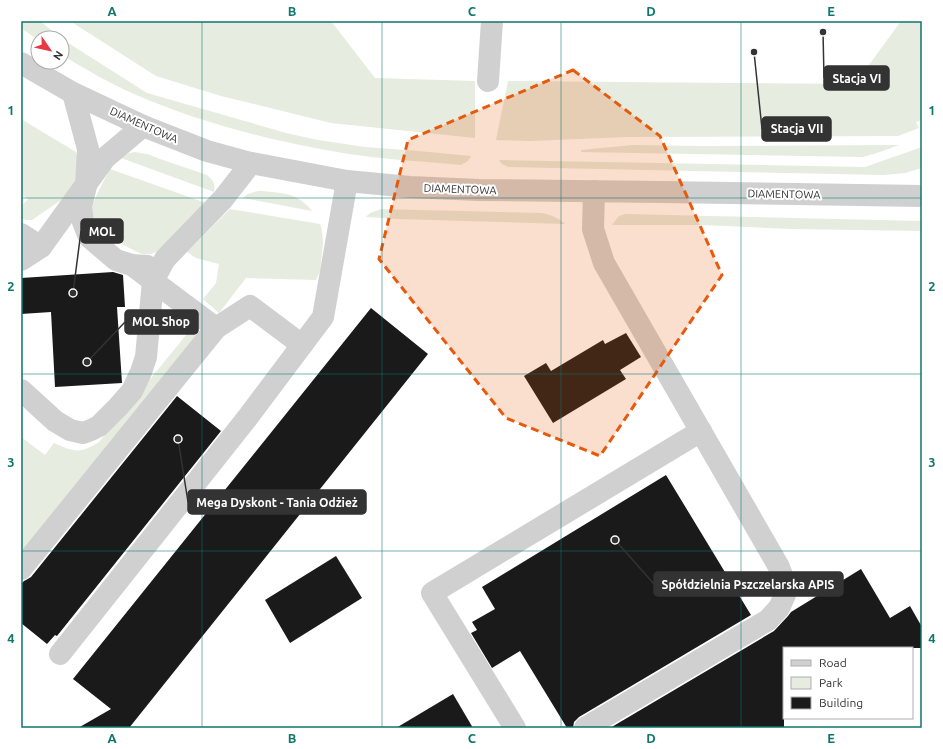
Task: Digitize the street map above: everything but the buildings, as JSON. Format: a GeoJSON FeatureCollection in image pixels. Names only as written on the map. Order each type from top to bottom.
{"type":"FeatureCollection","features":[{"type":"Feature","properties":{"kind":"street"},"geometry":{"type":"LineString","coordinates":[[488,81],[492,21]]}},
{"type":"Feature","properties":{"kind":"street","name":"DIAMENTOWA"},"geometry":{"type":"LineString","coordinates":[[21,64],[73,93],[143,126],[206,151],[251,163],[347,180],[410,187],[479,190],[918,193]]}},
{"type":"Feature","properties":{"kind":"street"},"geometry":{"type":"LineString","coordinates":[[73,93],[88,149],[86,186],[81,208],[82,222],[90,237],[116,260],[149,266],[165,259]]}},
{"type":"Feature","properties":{"kind":"street"},"geometry":{"type":"LineString","coordinates":[[21,260],[41,246],[105,158],[143,126]]}},
{"type":"Feature","properties":{"kind":"street"},"geometry":{"type":"LineString","coordinates":[[21,390],[55,421],[70,430],[83,433],[99,426],[132,391],[141,372],[146,357],[153,281],[165,259],[223,199],[251,163]]}},
{"type":"Feature","properties":{"kind":"street"},"geometry":{"type":"LineString","coordinates":[[60,654],[248,417],[323,317],[347,180]]}},
{"type":"Feature","properties":{"kind":"street"},"geometry":{"type":"LineString","coordinates":[[585,728],[768,620],[779,608],[785,595],[785,583],[779,567],[604,263],[593,229],[594,191]]}},
{"type":"Feature","properties":{"kind":"street"},"geometry":{"type":"LineString","coordinates":[[21,234],[41,246]]}},
{"type":"Feature","properties":{"kind":"street"},"geometry":{"type":"LineString","coordinates":[[132,264],[216,328]]}},
{"type":"Feature","properties":{"kind":"street"},"geometry":{"type":"LineString","coordinates":[[21,569],[216,328],[250,306],[302,345]]}},
{"type":"Feature","properties":{"kind":"street"},"geometry":{"type":"LineString","coordinates":[[515,728],[432,593],[701,431]]}},
{"type":"Feature","properties":{"kind":"highlighted area"},"geometry":{"type":"Polygon","coordinates":[[[573,70],[660,136],[722,275],[600,456],[506,418],[379,259],[408,140],[573,70]]]}},
{"type":"Feature","properties":{"kind":"green space"},"geometry":{"type":"Polygon","coordinates":[[[21,21],[40,21],[51,30],[30,30],[30,34],[21,28],[21,21]]]}},
{"type":"Feature","properties":{"kind":"green space"},"geometry":{"type":"Polygon","coordinates":[[[70,21],[331,21],[375,78],[475,81],[475,138],[331,123],[221,96],[156,76],[70,21]]]}},
{"type":"Feature","properties":{"kind":"green space"},"geometry":{"type":"Polygon","coordinates":[[[901,21],[922,21],[922,120],[916,122],[919,128],[898,136],[627,137],[529,141],[496,140],[508,81],[855,84],[901,21]]]}},
{"type":"Feature","properties":{"kind":"green space"},"geometry":{"type":"Polygon","coordinates":[[[70,44],[147,93],[286,133],[318,140],[365,147],[471,156],[468,161],[461,165],[399,160],[337,152],[285,142],[234,129],[158,104],[106,81],[70,60],[70,44]]]}},
{"type":"Feature","properties":{"kind":"green space"},"geometry":{"type":"Polygon","coordinates":[[[21,119],[76,152],[79,169],[74,185],[64,198],[32,220],[21,218],[21,207],[28,199],[21,194],[21,119]]]}},
{"type":"Feature","properties":{"kind":"green space"},"geometry":{"type":"Polygon","coordinates":[[[633,145],[899,145],[863,157],[581,152],[581,150],[633,145]]]}},
{"type":"Feature","properties":{"kind":"green space"},"geometry":{"type":"Polygon","coordinates":[[[922,147],[922,168],[905,173],[883,175],[508,167],[502,164],[499,160],[865,167],[922,147]]]}},
{"type":"Feature","properties":{"kind":"green space"},"geometry":{"type":"Polygon","coordinates":[[[135,152],[147,154],[207,175],[214,183],[214,192],[121,158],[129,153],[135,152]]]}},
{"type":"Feature","properties":{"kind":"green space"},"geometry":{"type":"Polygon","coordinates":[[[110,169],[206,203],[161,249],[151,254],[140,253],[122,244],[100,228],[92,214],[95,198],[110,169]]]}},
{"type":"Feature","properties":{"kind":"green space"},"geometry":{"type":"Polygon","coordinates":[[[258,191],[267,191],[293,196],[307,205],[312,211],[243,198],[248,194],[258,191]]]}},
{"type":"Feature","properties":{"kind":"green space"},"geometry":{"type":"Polygon","coordinates":[[[230,209],[320,224],[323,244],[320,271],[316,280],[246,278],[219,313],[203,299],[216,283],[219,264],[196,258],[187,252],[230,209]]]}},
{"type":"Feature","properties":{"kind":"green space"},"geometry":{"type":"Polygon","coordinates":[[[381,209],[542,213],[555,217],[565,224],[366,217],[370,213],[381,209]]]}},
{"type":"Feature","properties":{"kind":"green space"},"geometry":{"type":"Polygon","coordinates":[[[625,214],[922,221],[922,231],[791,229],[703,225],[612,225],[619,216],[625,214]]]}},
{"type":"Feature","properties":{"kind":"green space"},"geometry":{"type":"Polygon","coordinates":[[[191,329],[200,334],[21,553],[21,437],[45,455],[54,443],[72,450],[82,450],[99,442],[191,329]]]}},
{"type":"Feature","properties":{"kind":"place","name":"Stacja VI"},"geometry":{"type":"Point","coordinates":[823,32]}},
{"type":"Feature","properties":{"kind":"place","name":"Stacja VII"},"geometry":{"type":"Point","coordinates":[754,52]}},
{"type":"Feature","properties":{"kind":"place","name":"MOL"},"geometry":{"type":"Point","coordinates":[73,293]}},
{"type":"Feature","properties":{"kind":"place","name":"MOL Shop"},"geometry":{"type":"Point","coordinates":[87,362]}},
{"type":"Feature","properties":{"kind":"place","name":"Mega Dyskont - Tania Odżież"},"geometry":{"type":"Point","coordinates":[178,439]}},
{"type":"Feature","properties":{"kind":"place","name":"Spółdzielnia Pszczelarska APIS"},"geometry":{"type":"Point","coordinates":[615,540]}}]}
